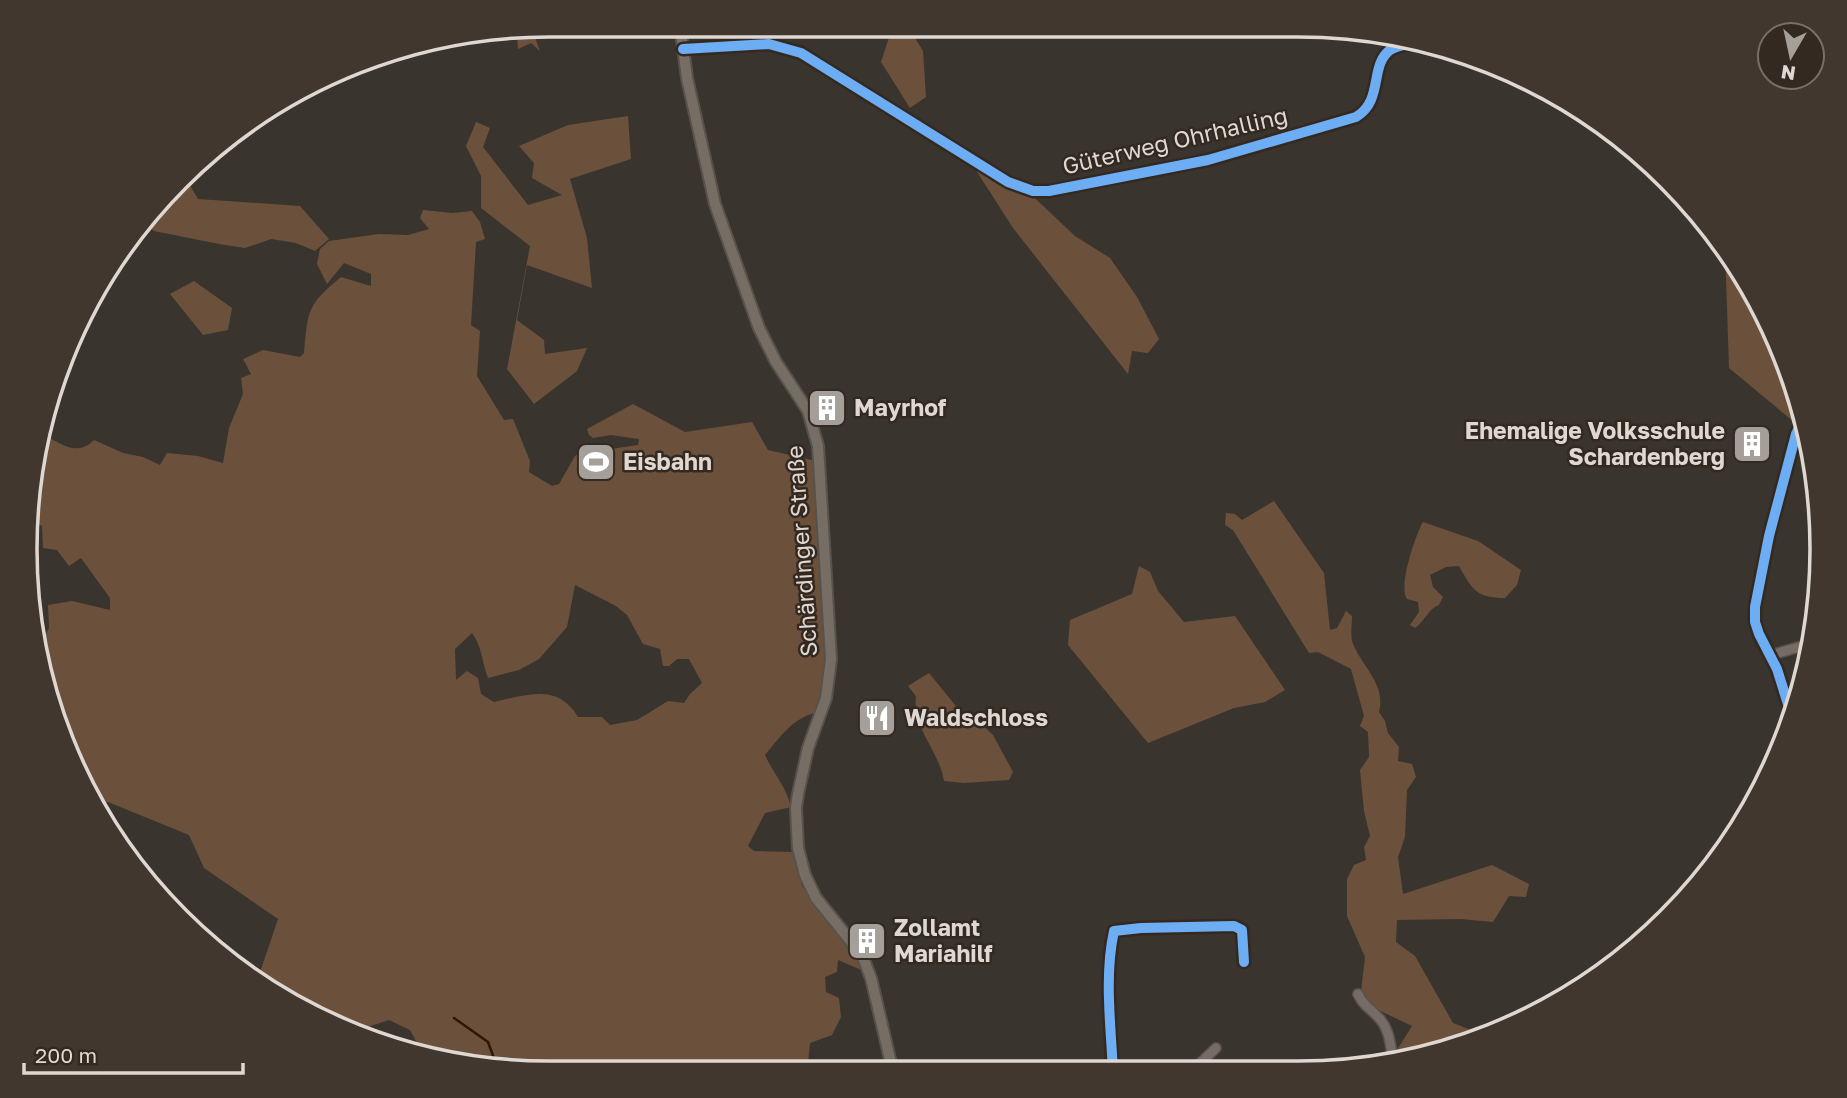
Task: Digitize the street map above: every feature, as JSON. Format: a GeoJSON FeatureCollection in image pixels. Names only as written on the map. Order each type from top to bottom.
{"type":"FeatureCollection","features":[{"type":"Feature","properties":{"kind":"main road","name":"Schärdinger Straße"},"geometry":{"type":"LineString","coordinates":[[682,37],[707,175],[725,234],[763,337],[808,411],[818,446],[823,499],[830,676],[826,698],[808,748],[796,808],[798,849],[804,875],[816,898],[862,955],[874,990],[891,1061]]}},
{"type":"Feature","properties":{"kind":"street","name":"Güterweg Ohrhalling"},"geometry":{"type":"LineString","coordinates":[[683,49],[769,44],[801,53],[1008,182],[1033,191],[1049,191],[1208,160],[1356,117],[1364,113],[1369,105],[1382,60],[1388,51],[1396,47]]}},
{"type":"Feature","properties":{"kind":"street"},"geometry":{"type":"LineString","coordinates":[[1787,700],[1772,655],[1759,634],[1755,622],[1755,607],[1769,537],[1797,433]]}},
{"type":"Feature","properties":{"kind":"street"},"geometry":{"type":"LineString","coordinates":[[1772,655],[1800,647]]}},
{"type":"Feature","properties":{"kind":"street"},"geometry":{"type":"LineString","coordinates":[[1113,1061],[1110,984],[1114,931],[1234,926],[1242,930],[1244,962]]}},
{"type":"Feature","properties":{"kind":"street"},"geometry":{"type":"LineString","coordinates":[[1358,994],[1363,1005],[1376,1014],[1387,1030],[1391,1052]]}},
{"type":"Feature","properties":{"kind":"street"},"geometry":{"type":"LineString","coordinates":[[1202,1061],[1216,1048]]}},
{"type":"Feature","properties":{"kind":"shaded area"},"geometry":{"type":"Polygon","coordinates":[[[535,37],[540,51],[531,43],[518,49],[517,38],[535,37]]]}},
{"type":"Feature","properties":{"kind":"shaded area"},"geometry":{"type":"Polygon","coordinates":[[[889,37],[914,37],[923,51],[926,97],[910,108],[881,62],[889,37]]]}},
{"type":"Feature","properties":{"kind":"shaded area"},"geometry":{"type":"Polygon","coordinates":[[[628,116],[631,159],[570,179],[587,238],[592,288],[527,265],[517,320],[544,340],[545,354],[587,348],[577,371],[534,404],[507,369],[530,246],[481,208],[481,176],[466,146],[476,122],[490,128],[483,147],[528,205],[562,195],[532,178],[534,163],[519,146],[568,125],[628,116]]]}},
{"type":"Feature","properties":{"kind":"shaded area"},"geometry":{"type":"Polygon","coordinates":[[[972,164],[1022,186],[1075,236],[1110,258],[1137,297],[1159,339],[1148,353],[1132,351],[1128,374],[1013,228],[972,164]]]}},
{"type":"Feature","properties":{"kind":"shaded area"},"geometry":{"type":"Polygon","coordinates":[[[189,185],[198,199],[300,206],[329,239],[315,251],[296,243],[271,239],[245,248],[154,231],[150,228],[189,185]]]}},
{"type":"Feature","properties":{"kind":"shaded area"},"geometry":{"type":"Polygon","coordinates":[[[423,210],[452,213],[472,211],[480,222],[485,239],[476,242],[471,325],[480,331],[477,376],[504,420],[513,419],[530,461],[529,472],[552,486],[559,484],[575,456],[587,447],[591,479],[603,479],[604,450],[638,445],[639,439],[611,435],[593,438],[587,429],[633,404],[685,432],[752,422],[768,450],[816,461],[827,681],[814,713],[792,725],[765,755],[791,807],[765,813],[748,846],[754,851],[795,852],[802,886],[833,923],[864,971],[838,960],[837,972],[825,977],[826,992],[839,998],[841,1017],[832,1035],[810,1043],[808,1061],[515,1060],[482,1057],[418,1044],[410,1030],[389,1020],[367,1027],[353,1022],[293,993],[260,972],[278,919],[204,868],[189,835],[108,802],[104,803],[90,776],[64,714],[54,682],[45,636],[49,628],[48,605],[72,601],[110,610],[110,598],[81,558],[69,566],[57,550],[43,548],[42,526],[38,524],[38,515],[49,438],[75,448],[82,448],[94,440],[160,465],[167,453],[198,456],[223,463],[229,428],[243,394],[241,378],[251,374],[243,359],[263,350],[300,357],[304,353],[308,317],[321,295],[341,277],[371,286],[371,274],[344,263],[327,284],[317,264],[320,249],[329,241],[379,234],[408,235],[429,229],[420,218],[423,210]],[[575,585],[567,627],[539,659],[519,670],[488,678],[480,649],[472,633],[455,649],[456,680],[467,671],[478,678],[481,694],[494,702],[529,695],[551,695],[570,706],[578,717],[602,717],[610,725],[637,720],[668,701],[684,703],[702,683],[689,659],[677,659],[669,666],[663,666],[660,649],[643,644],[627,615],[616,606],[575,585]]]}},
{"type":"Feature","properties":{"kind":"shaded area"},"geometry":{"type":"Polygon","coordinates":[[[1726,267],[1742,293],[1771,353],[1794,422],[1729,368],[1726,267]]]}},
{"type":"Feature","properties":{"kind":"shaded area"},"geometry":{"type":"Polygon","coordinates":[[[194,281],[232,308],[228,330],[203,335],[170,294],[194,281]]]}},
{"type":"Feature","properties":{"kind":"shaded area","name":"Eisbahn"},"geometry":{"type":"Polygon","coordinates":[[[600,447],[602,477],[592,478],[590,448],[600,447]]]}},
{"type":"Feature","properties":{"kind":"shaded area"},"geometry":{"type":"Polygon","coordinates":[[[1274,501],[1324,573],[1330,630],[1337,628],[1346,611],[1352,616],[1353,644],[1376,685],[1379,712],[1388,733],[1399,747],[1398,761],[1412,764],[1416,777],[1407,790],[1405,837],[1398,857],[1403,894],[1492,865],[1529,884],[1526,897],[1509,896],[1493,922],[1461,919],[1397,920],[1396,942],[1415,956],[1453,1023],[1472,1030],[1431,1044],[1396,1051],[1412,1026],[1372,1007],[1361,991],[1365,957],[1347,916],[1347,879],[1354,865],[1366,860],[1364,847],[1370,836],[1364,811],[1360,770],[1369,757],[1368,732],[1360,726],[1364,716],[1351,669],[1318,652],[1309,653],[1233,530],[1225,525],[1226,513],[1235,514],[1242,520],[1274,501]]]}},
{"type":"Feature","properties":{"kind":"shaded area"},"geometry":{"type":"Polygon","coordinates":[[[1423,522],[1478,541],[1521,570],[1517,585],[1505,598],[1487,596],[1476,591],[1459,566],[1446,567],[1430,575],[1433,587],[1443,597],[1439,605],[1415,628],[1410,625],[1419,612],[1418,602],[1407,599],[1405,593],[1406,573],[1423,522]]]}},
{"type":"Feature","properties":{"kind":"shaded area"},"geometry":{"type":"Polygon","coordinates":[[[1139,566],[1150,572],[1158,591],[1184,622],[1235,616],[1285,690],[1265,702],[1234,708],[1148,743],[1068,645],[1070,620],[1132,594],[1139,566]]]}},
{"type":"Feature","properties":{"kind":"shaded area"},"geometry":{"type":"Polygon","coordinates":[[[929,673],[968,721],[974,717],[993,735],[1013,772],[1009,780],[964,783],[944,781],[918,718],[916,696],[908,686],[929,673]]]}},
{"type":"Feature","properties":{"kind":"waterway"},"geometry":{"type":"LineString","coordinates":[[454,1018],[488,1042],[494,1058]]}},
{"type":"Feature","properties":{"kind":"cycle path"},"geometry":{"type":"LineString","coordinates":[[683,49],[769,44],[801,53],[1008,182],[1033,191],[1049,191],[1208,160],[1356,117],[1370,102],[1384,57],[1397,47]]}},
{"type":"Feature","properties":{"kind":"cycle path"},"geometry":{"type":"LineString","coordinates":[[1787,701],[1777,669],[1759,634],[1755,622],[1755,607],[1769,536],[1797,433]]}},
{"type":"Feature","properties":{"kind":"cycle path"},"geometry":{"type":"LineString","coordinates":[[1112,1061],[1109,966],[1114,931],[1234,926],[1242,930],[1244,962]]}},
{"type":"Feature","properties":{"kind":"place","name":"Mayrhof"},"geometry":{"type":"Point","coordinates":[827,408]}},
{"type":"Feature","properties":{"kind":"place","name":"Ehemalige Volksschule Schardenberg"},"geometry":{"type":"Point","coordinates":[1752,444]}},
{"type":"Feature","properties":{"kind":"place","name":"Eisbahn"},"geometry":{"type":"Point","coordinates":[596,462]}},
{"type":"Feature","properties":{"kind":"place","name":"Waldschloss"},"geometry":{"type":"Point","coordinates":[877,718]}},
{"type":"Feature","properties":{"kind":"place","name":"Zollamt Mariahilf"},"geometry":{"type":"Point","coordinates":[867,941]}}]}
